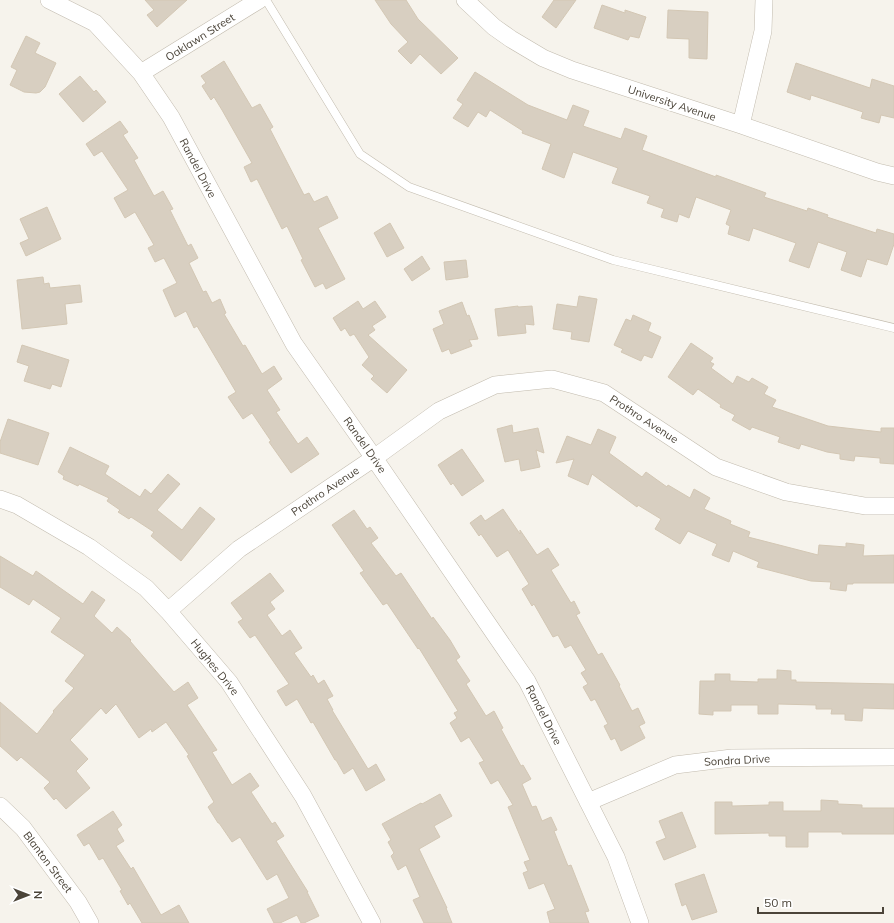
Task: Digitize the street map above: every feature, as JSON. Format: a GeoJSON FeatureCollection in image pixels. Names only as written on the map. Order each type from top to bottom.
{"type":"FeatureCollection","features":[{"type":"Feature","properties":{"kind":"street","name":"Randel Drive"},"geometry":{"type":"LineString","coordinates":[[50,0],[95,23],[141,73],[171,117],[294,344],[527,681],[616,857],[640,923]]}},
{"type":"Feature","properties":{"kind":"street","name":"Oaklawn Street"},"geometry":{"type":"LineString","coordinates":[[141,73],[259,0]]}},
{"type":"Feature","properties":{"kind":"street","name":"University Avenue"},"geometry":{"type":"LineString","coordinates":[[465,0],[494,27],[511,39],[543,58],[572,70],[877,172],[894,176]]}},
{"type":"Feature","properties":{"kind":"street"},"geometry":{"type":"LineString","coordinates":[[740,125],[764,31],[764,0]]}},
{"type":"Feature","properties":{"kind":"street","name":"Prothro Avenue"},"geometry":{"type":"LineString","coordinates":[[168,611],[239,549],[374,458],[439,411],[495,384],[552,378],[604,393],[716,467],[786,492],[865,506],[894,506]]}},
{"type":"Feature","properties":{"kind":"street","name":"Hughes Drive"},"geometry":{"type":"LineString","coordinates":[[0,499],[17,505],[89,547],[146,588],[168,611],[229,682],[304,796],[372,923]]}},
{"type":"Feature","properties":{"kind":"street","name":"Sondra Drive"},"geometry":{"type":"LineString","coordinates":[[588,802],[675,764],[732,758],[894,757]]}},
{"type":"Feature","properties":{"kind":"street","name":"Blanton Street"},"geometry":{"type":"LineString","coordinates":[[0,806],[23,828],[78,902],[90,923]]}},
{"type":"Feature","properties":{"kind":"lane"},"geometry":{"type":"LineString","coordinates":[[266,0],[360,154],[409,187],[613,260],[894,328]]}},
{"type":"Feature","properties":{"kind":"building"},"geometry":{"type":"Polygon","coordinates":[[[145,0],[187,0],[157,27],[147,15],[154,10],[145,0]]]}},
{"type":"Feature","properties":{"kind":"building"},"geometry":{"type":"Polygon","coordinates":[[[375,0],[406,0],[418,19],[458,58],[441,74],[420,54],[411,64],[398,51],[408,42],[391,24],[375,0]]]}},
{"type":"Feature","properties":{"kind":"building"},"geometry":{"type":"Polygon","coordinates":[[[554,0],[576,0],[556,28],[542,17],[554,0]]]}},
{"type":"Feature","properties":{"kind":"building"},"geometry":{"type":"Polygon","coordinates":[[[602,5],[625,13],[625,10],[646,17],[639,38],[630,36],[628,40],[594,28],[602,5]]]}},
{"type":"Feature","properties":{"kind":"building"},"geometry":{"type":"Polygon","coordinates":[[[668,10],[708,12],[707,59],[689,58],[689,39],[667,38],[668,10]]]}},
{"type":"Feature","properties":{"kind":"building"},"geometry":{"type":"Polygon","coordinates":[[[26,36],[40,43],[35,53],[56,63],[45,87],[40,92],[36,93],[24,92],[10,85],[17,70],[11,67],[26,36]]]}},
{"type":"Feature","properties":{"kind":"building"},"geometry":{"type":"Polygon","coordinates":[[[224,61],[252,108],[260,104],[273,127],[270,129],[304,195],[309,193],[314,202],[327,196],[338,218],[318,228],[345,279],[326,289],[323,283],[315,287],[301,260],[303,259],[287,226],[282,229],[257,179],[251,182],[244,167],[252,163],[214,97],[211,100],[202,86],[206,83],[201,76],[224,61]]]}},
{"type":"Feature","properties":{"kind":"building"},"geometry":{"type":"Polygon","coordinates":[[[796,63],[870,88],[872,79],[894,86],[894,118],[881,115],[879,123],[861,118],[863,112],[811,95],[810,100],[787,92],[796,63]]]}},
{"type":"Feature","properties":{"kind":"building"},"geometry":{"type":"Polygon","coordinates":[[[475,72],[528,105],[567,120],[573,105],[589,111],[583,126],[621,139],[625,128],[647,136],[642,150],[716,177],[716,175],[766,193],[764,197],[807,211],[808,208],[828,215],[827,217],[876,233],[877,229],[894,234],[894,244],[887,265],[867,259],[861,277],[841,270],[847,252],[818,242],[809,268],[789,261],[796,243],[753,228],[749,241],[728,234],[730,226],[726,224],[731,210],[696,197],[689,218],[679,214],[677,222],[661,217],[664,209],[647,203],[650,196],[612,183],[618,168],[573,152],[564,178],[542,169],[551,144],[522,133],[523,131],[490,110],[486,117],[478,112],[468,127],[453,118],[463,104],[457,100],[475,72]]]}},
{"type":"Feature","properties":{"kind":"building"},"geometry":{"type":"Polygon","coordinates":[[[80,76],[94,92],[96,90],[106,102],[83,122],[59,94],[80,76]]]}},
{"type":"Feature","properties":{"kind":"building"},"geometry":{"type":"Polygon","coordinates":[[[120,121],[128,132],[123,135],[138,158],[134,160],[154,196],[163,191],[173,209],[170,210],[188,246],[191,244],[198,258],[189,263],[203,292],[206,291],[212,303],[220,299],[226,313],[224,314],[262,374],[274,366],[282,379],[267,390],[280,410],[276,412],[298,444],[307,437],[319,454],[291,473],[269,442],[271,441],[252,413],[243,419],[228,397],[236,392],[197,326],[194,328],[186,311],[175,317],[163,290],[177,283],[164,258],[155,262],[148,248],[154,245],[135,212],[125,218],[114,198],[128,190],[102,151],[94,156],[86,144],[120,121]]]}},
{"type":"Feature","properties":{"kind":"building"},"geometry":{"type":"Polygon","coordinates":[[[47,207],[61,239],[26,256],[20,243],[29,239],[20,219],[47,207]]]}},
{"type":"Feature","properties":{"kind":"building"},"geometry":{"type":"Polygon","coordinates":[[[390,223],[404,248],[387,257],[374,233],[390,223]]]}},
{"type":"Feature","properties":{"kind":"building"},"geometry":{"type":"Polygon","coordinates":[[[422,256],[430,269],[412,281],[404,269],[422,256]]]}},
{"type":"Feature","properties":{"kind":"building"},"geometry":{"type":"Polygon","coordinates":[[[466,260],[468,277],[446,280],[444,262],[466,260]]]}},
{"type":"Feature","properties":{"kind":"building"},"geometry":{"type":"Polygon","coordinates":[[[43,277],[44,284],[49,283],[50,288],[80,285],[82,302],[65,304],[67,324],[22,329],[17,280],[43,277]]]}},
{"type":"Feature","properties":{"kind":"building"},"geometry":{"type":"Polygon","coordinates":[[[579,296],[597,299],[589,342],[571,339],[572,332],[553,329],[557,304],[577,307],[579,296]]]}},
{"type":"Feature","properties":{"kind":"building"},"geometry":{"type":"Polygon","coordinates":[[[358,301],[363,309],[375,301],[386,317],[372,326],[375,330],[368,335],[407,370],[387,393],[371,379],[374,376],[362,365],[369,357],[354,334],[350,336],[345,328],[341,331],[333,318],[358,301]]]}},
{"type":"Feature","properties":{"kind":"building"},"geometry":{"type":"Polygon","coordinates":[[[462,302],[467,316],[469,315],[478,339],[469,340],[472,346],[451,354],[449,349],[442,352],[433,329],[444,324],[439,311],[462,302]]]}},
{"type":"Feature","properties":{"kind":"building"},"geometry":{"type":"Polygon","coordinates":[[[532,306],[534,325],[525,324],[526,333],[498,336],[495,309],[532,306]]]}},
{"type":"Feature","properties":{"kind":"building"},"geometry":{"type":"Polygon","coordinates":[[[633,315],[651,323],[648,331],[661,337],[652,358],[644,355],[641,361],[621,352],[623,349],[614,345],[626,319],[631,321],[633,315]]]}},
{"type":"Feature","properties":{"kind":"building"},"geometry":{"type":"Polygon","coordinates":[[[691,343],[713,358],[710,362],[714,364],[711,368],[733,384],[737,376],[749,382],[752,378],[768,387],[764,394],[776,400],[772,407],[828,426],[881,432],[881,428],[894,428],[894,464],[880,463],[880,458],[855,456],[854,461],[840,459],[840,454],[827,452],[801,444],[799,449],[778,442],[780,437],[752,427],[750,430],[732,420],[735,415],[720,407],[721,405],[698,389],[693,395],[668,377],[691,343]]]}},
{"type":"Feature","properties":{"kind":"building"},"geometry":{"type":"Polygon","coordinates":[[[22,345],[69,360],[61,387],[52,384],[50,389],[24,381],[29,366],[17,362],[22,345]]]}},
{"type":"Feature","properties":{"kind":"building"},"geometry":{"type":"Polygon","coordinates":[[[8,419],[49,433],[38,465],[0,453],[0,442],[8,419]]]}},
{"type":"Feature","properties":{"kind":"building"},"geometry":{"type":"Polygon","coordinates":[[[512,425],[513,433],[538,428],[544,453],[536,450],[540,467],[521,471],[519,459],[505,462],[497,429],[512,425]]]}},
{"type":"Feature","properties":{"kind":"building"},"geometry":{"type":"Polygon","coordinates":[[[598,429],[616,437],[609,453],[642,477],[646,472],[667,487],[668,485],[690,498],[694,489],[710,498],[704,509],[731,521],[730,524],[750,532],[748,537],[818,555],[819,545],[846,547],[846,543],[864,545],[863,556],[894,555],[894,583],[853,583],[847,584],[846,591],[830,589],[831,582],[811,581],[757,567],[759,562],[733,551],[729,562],[712,555],[717,544],[688,531],[680,544],[655,529],[661,519],[638,505],[637,507],[592,474],[588,485],[568,476],[574,459],[556,463],[567,436],[591,445],[598,429]]]}},
{"type":"Feature","properties":{"kind":"building"},"geometry":{"type":"Polygon","coordinates":[[[70,447],[109,466],[105,474],[140,497],[145,489],[151,494],[168,474],[180,484],[157,510],[182,530],[200,507],[215,519],[181,561],[151,536],[154,532],[131,517],[129,519],[118,512],[120,510],[107,501],[109,498],[79,484],[78,486],[63,479],[64,476],[58,472],[70,447]]]}},
{"type":"Feature","properties":{"kind":"building"},"geometry":{"type":"Polygon","coordinates":[[[462,449],[484,481],[462,496],[453,483],[451,485],[438,465],[462,449]]]}},
{"type":"Feature","properties":{"kind":"building"},"geometry":{"type":"Polygon","coordinates":[[[503,509],[537,555],[548,548],[559,565],[551,570],[571,603],[574,601],[580,613],[576,615],[598,655],[602,653],[620,685],[619,686],[632,711],[638,708],[645,723],[639,726],[645,738],[621,751],[615,738],[611,740],[604,726],[608,724],[595,699],[591,701],[583,687],[588,684],[581,673],[586,670],[571,645],[565,648],[558,635],[553,637],[534,604],[532,606],[522,589],[529,584],[508,550],[497,557],[481,534],[479,536],[470,523],[481,515],[485,521],[503,509]]]}},
{"type":"Feature","properties":{"kind":"building"},"geometry":{"type":"Polygon","coordinates":[[[354,510],[367,529],[370,527],[378,538],[371,543],[396,576],[401,573],[432,619],[433,617],[450,640],[460,657],[456,660],[470,681],[466,684],[486,716],[494,711],[503,728],[501,729],[521,766],[523,765],[531,779],[522,784],[532,807],[536,806],[542,821],[551,817],[557,830],[554,831],[568,866],[571,865],[589,911],[585,912],[589,923],[550,923],[547,912],[555,909],[544,883],[529,889],[523,873],[528,871],[524,862],[530,860],[508,807],[513,805],[498,780],[491,784],[479,763],[484,761],[469,737],[461,742],[450,723],[457,718],[454,713],[458,711],[419,648],[418,649],[387,603],[383,605],[360,573],[364,571],[332,525],[354,510]]]}},
{"type":"Feature","properties":{"kind":"building"},"geometry":{"type":"Polygon","coordinates":[[[0,556],[33,576],[36,571],[83,604],[92,591],[105,600],[94,616],[112,633],[117,627],[131,640],[130,641],[174,692],[188,682],[198,698],[187,705],[217,750],[212,752],[232,785],[250,773],[259,786],[251,792],[272,824],[275,822],[284,836],[276,841],[308,892],[319,916],[304,923],[301,923],[297,915],[280,923],[274,923],[267,909],[289,898],[277,874],[267,880],[240,837],[232,842],[218,823],[208,807],[214,802],[187,756],[189,755],[166,722],[152,732],[151,729],[139,738],[116,704],[106,714],[101,708],[70,740],[88,759],[76,771],[90,788],[66,809],[56,798],[54,800],[44,788],[50,782],[21,757],[17,761],[0,746],[0,702],[37,734],[54,712],[53,711],[74,688],[65,681],[85,655],[51,632],[61,618],[33,599],[29,605],[0,587],[0,556]]]}},
{"type":"Feature","properties":{"kind":"building"},"geometry":{"type":"Polygon","coordinates":[[[270,573],[284,591],[270,602],[275,609],[267,615],[282,636],[290,630],[302,648],[294,653],[311,677],[313,675],[318,684],[324,680],[333,696],[327,699],[332,710],[368,769],[376,764],[385,780],[366,791],[353,768],[344,774],[313,722],[311,723],[297,699],[286,706],[277,691],[289,684],[255,635],[250,638],[238,622],[243,619],[231,603],[270,573]]]}},
{"type":"Feature","properties":{"kind":"building"},"geometry":{"type":"Polygon","coordinates":[[[777,670],[791,671],[791,680],[796,680],[796,682],[894,684],[894,709],[863,708],[862,721],[845,720],[845,714],[831,714],[832,709],[816,709],[816,705],[778,704],[778,714],[758,714],[758,705],[731,705],[731,711],[713,711],[713,715],[699,714],[700,681],[715,681],[715,674],[730,674],[730,681],[758,682],[758,679],[777,679],[777,670]]]}},
{"type":"Feature","properties":{"kind":"building"},"geometry":{"type":"Polygon","coordinates":[[[440,794],[452,816],[434,826],[440,837],[419,849],[447,908],[452,923],[424,923],[413,900],[420,897],[406,865],[398,870],[391,856],[394,853],[388,842],[391,840],[382,824],[440,794]]]}},
{"type":"Feature","properties":{"kind":"building"},"geometry":{"type":"Polygon","coordinates":[[[821,800],[838,801],[838,804],[862,805],[862,808],[894,808],[894,834],[842,834],[842,832],[808,832],[808,847],[786,847],[786,836],[769,836],[769,833],[715,834],[715,802],[732,802],[732,806],[769,805],[769,802],[783,802],[783,811],[821,811],[821,800]]]}},
{"type":"Feature","properties":{"kind":"building"},"geometry":{"type":"Polygon","coordinates":[[[113,811],[122,825],[117,829],[124,841],[116,846],[131,869],[133,867],[161,915],[179,905],[189,923],[142,923],[130,903],[128,905],[120,891],[122,890],[103,858],[99,860],[89,843],[84,846],[77,835],[113,811]]]}},
{"type":"Feature","properties":{"kind":"building"},"geometry":{"type":"Polygon","coordinates":[[[682,812],[696,847],[664,860],[656,842],[666,838],[659,821],[682,812]]]}},
{"type":"Feature","properties":{"kind":"building"},"geometry":{"type":"Polygon","coordinates":[[[704,874],[717,912],[692,920],[686,904],[682,906],[675,884],[704,874]]]}}]}
